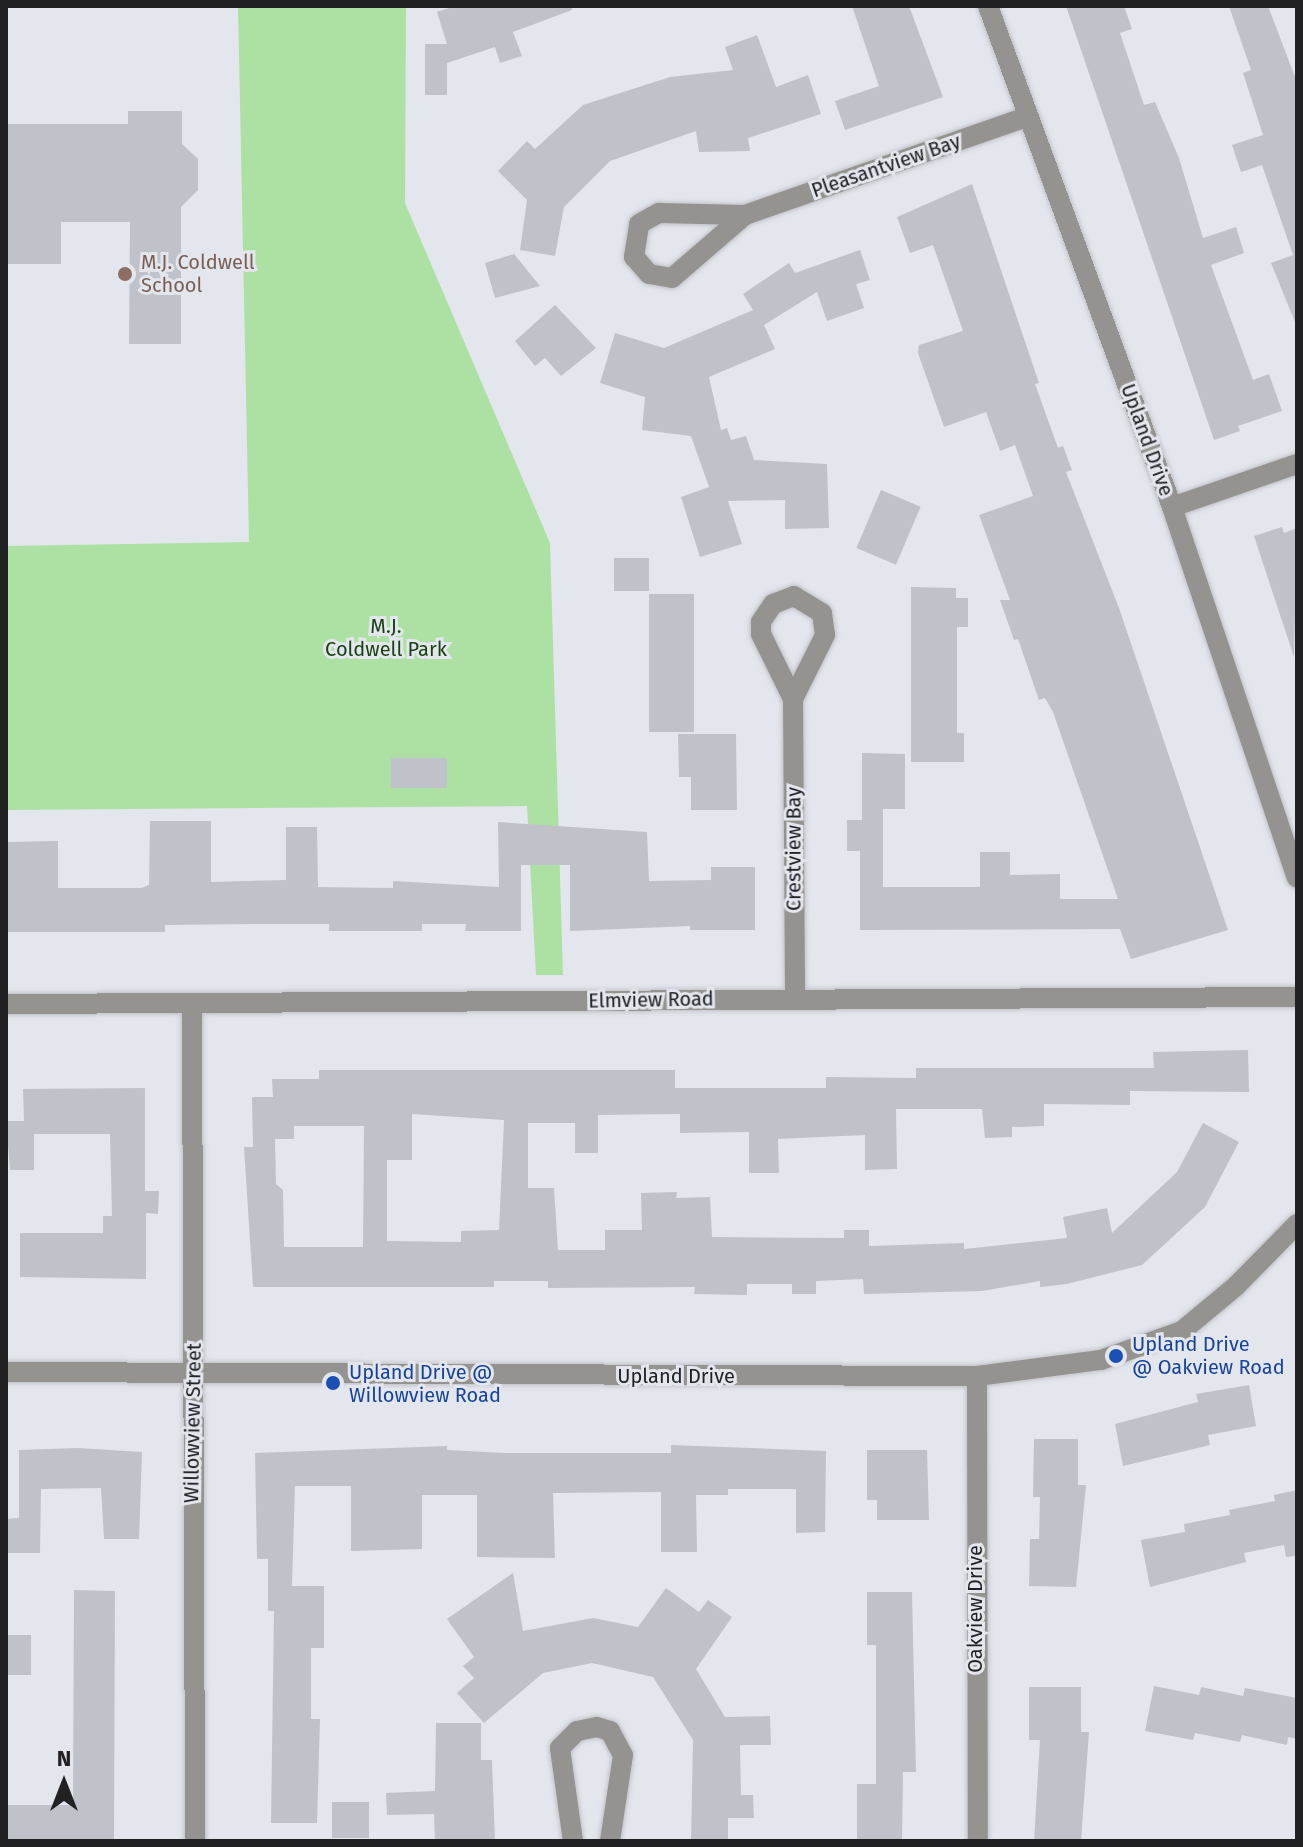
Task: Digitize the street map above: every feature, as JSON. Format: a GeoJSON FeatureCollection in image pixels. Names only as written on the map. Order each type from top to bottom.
{"type":"FeatureCollection","features":[{"type":"Feature","properties":{"kind":"street","name":"Upland Drive"},"geometry":{"type":"LineString","coordinates":[[988,6],[1026,117],[1172,507],[1297,878]]}},
{"type":"Feature","properties":{"kind":"street","name":"Pleasantview Bay"},"geometry":{"type":"LineString","coordinates":[[745,215],[672,278],[649,274],[634,257],[639,224],[659,213],[745,215],[1026,117]]}},
{"type":"Feature","properties":{"kind":"street"},"geometry":{"type":"LineString","coordinates":[[1172,507],[1297,464]]}},
{"type":"Feature","properties":{"kind":"street","name":"Crestview Bay"},"geometry":{"type":"LineString","coordinates":[[793,699],[765,645],[761,622],[773,604],[794,596],[822,613],[825,635],[793,699],[795,998]]}},
{"type":"Feature","properties":{"kind":"street","name":"Elmview Road"},"geometry":{"type":"LineString","coordinates":[[6,1004],[1297,997]]}},
{"type":"Feature","properties":{"kind":"street","name":"Willowview Street"},"geometry":{"type":"LineString","coordinates":[[192,1005],[195,1841]]}},
{"type":"Feature","properties":{"kind":"street","name":"Upland Drive"},"geometry":{"type":"LineString","coordinates":[[6,1372],[977,1376],[1101,1360],[1182,1331],[1236,1286],[1297,1224]]}},
{"type":"Feature","properties":{"kind":"street","name":"Oakview Drive"},"geometry":{"type":"LineString","coordinates":[[977,1376],[978,1841]]}},
{"type":"Feature","properties":{"kind":"street"},"geometry":{"type":"LineString","coordinates":[[573,1841],[560,1748],[577,1731],[597,1727],[610,1731],[623,1755],[610,1841]]}},
{"type":"Feature","properties":{"kind":"green space","name":"M.J. Coldwell Park"},"geometry":{"type":"Polygon","coordinates":[[[238,6],[406,6],[405,203],[550,543],[563,975],[536,975],[527,806],[6,810],[6,546],[249,542],[238,6]]]}},
{"type":"Feature","properties":{"kind":"building"},"geometry":{"type":"Polygon","coordinates":[[[455,6],[572,6],[572,10],[513,32],[522,56],[500,63],[495,47],[447,63],[447,95],[425,95],[425,44],[447,44],[437,12],[455,6]]]}},
{"type":"Feature","properties":{"kind":"building"},"geometry":{"type":"Polygon","coordinates":[[[852,6],[909,6],[943,97],[845,130],[835,101],[879,86],[852,6]]]}},
{"type":"Feature","properties":{"kind":"building"},"geometry":{"type":"Polygon","coordinates":[[[1066,6],[1124,6],[1132,29],[1120,33],[1144,105],[1155,102],[1179,158],[1203,238],[1236,227],[1244,253],[1211,265],[1253,380],[1269,374],[1282,411],[1238,426],[1240,431],[1214,440],[1066,6]]]}},
{"type":"Feature","properties":{"kind":"building"},"geometry":{"type":"Polygon","coordinates":[[[1229,6],[1268,6],[1297,82],[1297,327],[1271,263],[1293,255],[1262,165],[1241,172],[1232,145],[1263,135],[1243,73],[1251,70],[1229,6]]]}},
{"type":"Feature","properties":{"kind":"building"},"geometry":{"type":"Polygon","coordinates":[[[757,35],[776,87],[808,75],[821,114],[748,138],[750,151],[699,152],[696,131],[610,161],[564,207],[555,256],[520,250],[527,200],[498,171],[527,141],[535,149],[583,105],[670,77],[733,70],[725,47],[757,35]]]}},
{"type":"Feature","properties":{"kind":"building"},"geometry":{"type":"Polygon","coordinates":[[[128,111],[182,111],[182,144],[198,159],[198,190],[181,207],[181,344],[129,344],[130,222],[61,222],[61,264],[6,264],[6,124],[128,124],[128,111]]]}},
{"type":"Feature","properties":{"kind":"building"},"geometry":{"type":"Polygon","coordinates":[[[972,184],[1039,383],[1035,384],[1058,448],[1063,446],[1072,470],[1066,472],[1119,608],[1228,930],[1131,959],[1120,929],[860,930],[860,851],[847,851],[847,820],[862,820],[862,753],[905,754],[905,809],[883,809],[883,887],[980,887],[980,852],[1010,852],[1010,875],[1060,874],[1060,899],[1118,899],[1053,712],[1045,698],[1039,700],[1018,639],[1014,640],[1000,600],[1010,600],[979,515],[1033,496],[1015,445],[1000,451],[986,412],[944,427],[918,353],[919,345],[963,331],[933,245],[910,253],[897,217],[972,184]]]}},
{"type":"Feature","properties":{"kind":"building"},"geometry":{"type":"Polygon","coordinates":[[[860,250],[870,280],[856,284],[864,308],[827,321],[817,292],[764,325],[775,349],[709,377],[721,430],[727,428],[731,440],[746,436],[754,460],[827,464],[829,528],[785,529],[785,500],[728,501],[742,544],[700,557],[681,497],[709,487],[691,436],[642,430],[645,397],[600,383],[615,333],[664,348],[753,310],[743,294],[789,263],[795,273],[860,250]]]}},
{"type":"Feature","properties":{"kind":"building"},"geometry":{"type":"Polygon","coordinates":[[[514,254],[540,286],[495,298],[485,263],[514,254]]]}},
{"type":"Feature","properties":{"kind":"building"},"geometry":{"type":"Polygon","coordinates":[[[555,305],[596,348],[561,376],[545,358],[535,366],[515,341],[555,305]]]}},
{"type":"Feature","properties":{"kind":"building"},"geometry":{"type":"Polygon","coordinates":[[[881,490],[921,507],[896,565],[856,548],[881,490]]]}},
{"type":"Feature","properties":{"kind":"building"},"geometry":{"type":"Polygon","coordinates":[[[1282,527],[1284,533],[1297,528],[1294,657],[1254,536],[1282,527]]]}},
{"type":"Feature","properties":{"kind":"building"},"geometry":{"type":"Polygon","coordinates":[[[614,558],[649,558],[649,591],[614,591],[614,558]]]}},
{"type":"Feature","properties":{"kind":"building"},"geometry":{"type":"Polygon","coordinates":[[[911,587],[956,588],[956,598],[968,598],[968,627],[957,627],[957,733],[964,733],[964,762],[911,762],[911,587]]]}},
{"type":"Feature","properties":{"kind":"building"},"geometry":{"type":"Polygon","coordinates":[[[649,594],[694,594],[694,732],[649,732],[649,594]]]}},
{"type":"Feature","properties":{"kind":"building"},"geometry":{"type":"Polygon","coordinates":[[[678,734],[736,734],[737,810],[691,810],[691,777],[679,777],[678,734]]]}},
{"type":"Feature","properties":{"kind":"building"},"geometry":{"type":"Polygon","coordinates":[[[391,758],[447,758],[447,788],[391,788],[391,758]]]}},
{"type":"Feature","properties":{"kind":"building"},"geometry":{"type":"Polygon","coordinates":[[[150,821],[211,821],[211,882],[286,880],[286,827],[317,827],[318,887],[393,888],[393,881],[499,887],[498,822],[647,832],[649,881],[711,880],[711,867],[755,867],[755,930],[690,930],[690,926],[570,931],[570,865],[521,865],[521,931],[465,931],[466,924],[422,924],[422,931],[329,931],[329,924],[254,924],[165,925],[165,932],[6,932],[7,842],[58,841],[58,888],[141,888],[149,885],[150,821]]]}},
{"type":"Feature","properties":{"kind":"building"},"geometry":{"type":"Polygon","coordinates":[[[1248,1050],[1249,1092],[1130,1091],[1130,1105],[1044,1104],[1044,1126],[1012,1127],[1012,1137],[985,1138],[982,1109],[896,1109],[897,1169],[865,1170],[865,1135],[778,1139],[779,1173],[749,1173],[749,1132],[680,1133],[680,1114],[598,1115],[598,1153],[575,1153],[575,1123],[528,1123],[528,1188],[554,1188],[558,1250],[605,1250],[605,1230],[642,1230],[641,1193],[677,1192],[676,1198],[710,1197],[712,1237],[844,1238],[844,1230],[869,1230],[869,1246],[964,1243],[964,1249],[1067,1238],[1063,1217],[1107,1208],[1112,1233],[1177,1172],[1203,1123],[1239,1142],[1205,1207],[1142,1265],[1067,1284],[1040,1287],[1040,1281],[982,1291],[864,1294],[863,1279],[816,1281],[816,1294],[792,1294],[792,1284],[747,1284],[747,1295],[694,1294],[695,1287],[548,1288],[548,1281],[494,1281],[494,1287],[253,1287],[244,1147],[253,1147],[252,1097],[273,1097],[272,1079],[319,1079],[319,1070],[675,1070],[675,1088],[826,1088],[826,1077],[916,1078],[916,1068],[1154,1068],[1153,1052],[1248,1050]],[[412,1114],[412,1160],[387,1160],[387,1241],[461,1242],[461,1231],[499,1230],[504,1120],[412,1114]],[[294,1126],[294,1139],[275,1139],[276,1184],[283,1190],[284,1247],[363,1247],[364,1126],[294,1126]]]}},
{"type":"Feature","properties":{"kind":"building"},"geometry":{"type":"Polygon","coordinates":[[[145,1088],[145,1191],[159,1191],[158,1214],[146,1213],[146,1279],[20,1277],[20,1233],[103,1233],[103,1216],[112,1216],[110,1134],[34,1134],[34,1170],[10,1170],[6,1121],[24,1121],[23,1089],[145,1088]]]}},
{"type":"Feature","properties":{"kind":"building"},"geometry":{"type":"Polygon","coordinates":[[[1249,1385],[1256,1426],[1208,1435],[1210,1445],[1123,1466],[1115,1424],[1198,1402],[1196,1394],[1249,1385]]]}},
{"type":"Feature","properties":{"kind":"building"},"geometry":{"type":"Polygon","coordinates":[[[1034,1439],[1078,1439],[1078,1485],[1086,1485],[1076,1587],[1029,1586],[1030,1539],[1039,1539],[1040,1497],[1033,1497],[1034,1439]]]}},
{"type":"Feature","properties":{"kind":"building"},"geometry":{"type":"Polygon","coordinates":[[[671,1445],[826,1451],[825,1532],[796,1533],[796,1489],[728,1489],[728,1495],[696,1495],[697,1552],[661,1552],[661,1492],[553,1493],[555,1558],[477,1557],[477,1495],[422,1495],[422,1549],[351,1551],[351,1486],[295,1486],[292,1586],[324,1586],[324,1648],[311,1648],[311,1719],[320,1719],[317,1823],[271,1823],[274,1611],[268,1611],[268,1559],[257,1559],[255,1453],[447,1446],[447,1450],[505,1453],[671,1453],[671,1445]]]}},
{"type":"Feature","properties":{"kind":"building"},"geometry":{"type":"Polygon","coordinates":[[[78,1448],[142,1452],[139,1539],[104,1539],[101,1488],[41,1489],[40,1553],[6,1553],[6,1519],[19,1518],[19,1450],[78,1448]]]}},
{"type":"Feature","properties":{"kind":"building"},"geometry":{"type":"Polygon","coordinates":[[[867,1450],[927,1450],[929,1520],[877,1520],[877,1500],[867,1500],[867,1450]]]}},
{"type":"Feature","properties":{"kind":"building"},"geometry":{"type":"Polygon","coordinates":[[[1297,1490],[1297,1556],[1286,1557],[1284,1545],[1244,1553],[1246,1562],[1150,1587],[1141,1540],[1185,1532],[1184,1524],[1230,1515],[1229,1510],[1275,1501],[1274,1495],[1297,1490]]]}},
{"type":"Feature","properties":{"kind":"building"},"geometry":{"type":"Polygon","coordinates":[[[513,1573],[523,1631],[593,1618],[638,1627],[666,1588],[699,1612],[708,1600],[732,1617],[696,1669],[725,1717],[770,1716],[771,1745],[740,1745],[741,1795],[753,1795],[754,1818],[728,1818],[728,1841],[691,1841],[693,1740],[653,1677],[592,1663],[543,1673],[484,1723],[457,1693],[474,1678],[463,1666],[474,1657],[447,1619],[513,1573]]]}},
{"type":"Feature","properties":{"kind":"building"},"geometry":{"type":"Polygon","coordinates":[[[74,1590],[115,1591],[114,1841],[6,1841],[6,1805],[73,1805],[74,1590]]]}},
{"type":"Feature","properties":{"kind":"building"},"geometry":{"type":"Polygon","coordinates":[[[867,1592],[912,1592],[916,1772],[903,1772],[902,1841],[857,1841],[857,1784],[876,1784],[876,1645],[867,1645],[867,1592]]]}},
{"type":"Feature","properties":{"kind":"building"},"geometry":{"type":"Polygon","coordinates":[[[6,1635],[31,1635],[31,1675],[6,1675],[6,1635]]]}},
{"type":"Feature","properties":{"kind":"building"},"geometry":{"type":"Polygon","coordinates":[[[1154,1686],[1199,1695],[1201,1687],[1243,1696],[1245,1688],[1297,1698],[1297,1739],[1288,1737],[1287,1745],[1242,1735],[1240,1742],[1195,1733],[1193,1740],[1145,1731],[1154,1686]]]}},
{"type":"Feature","properties":{"kind":"building"},"geometry":{"type":"Polygon","coordinates":[[[1029,1687],[1081,1687],[1081,1732],[1089,1732],[1081,1841],[1034,1841],[1040,1740],[1029,1740],[1029,1687]]]}},
{"type":"Feature","properties":{"kind":"building"},"geometry":{"type":"Polygon","coordinates":[[[436,1723],[481,1723],[481,1760],[492,1760],[495,1841],[435,1841],[434,1814],[387,1815],[386,1793],[435,1791],[436,1723]]]}},
{"type":"Feature","properties":{"kind":"building"},"geometry":{"type":"Polygon","coordinates":[[[332,1802],[369,1802],[369,1838],[332,1838],[332,1802]]]}},
{"type":"Feature","properties":{"kind":"place","name":"M.J. Coldwell School"},"geometry":{"type":"Point","coordinates":[125,274]}},
{"type":"Feature","properties":{"kind":"place","name":"Upland Drive @ Oakview Road"},"geometry":{"type":"Point","coordinates":[1116,1356]}},
{"type":"Feature","properties":{"kind":"place","name":"Upland Drive @ Willowview Road"},"geometry":{"type":"Point","coordinates":[333,1383]}}]}
